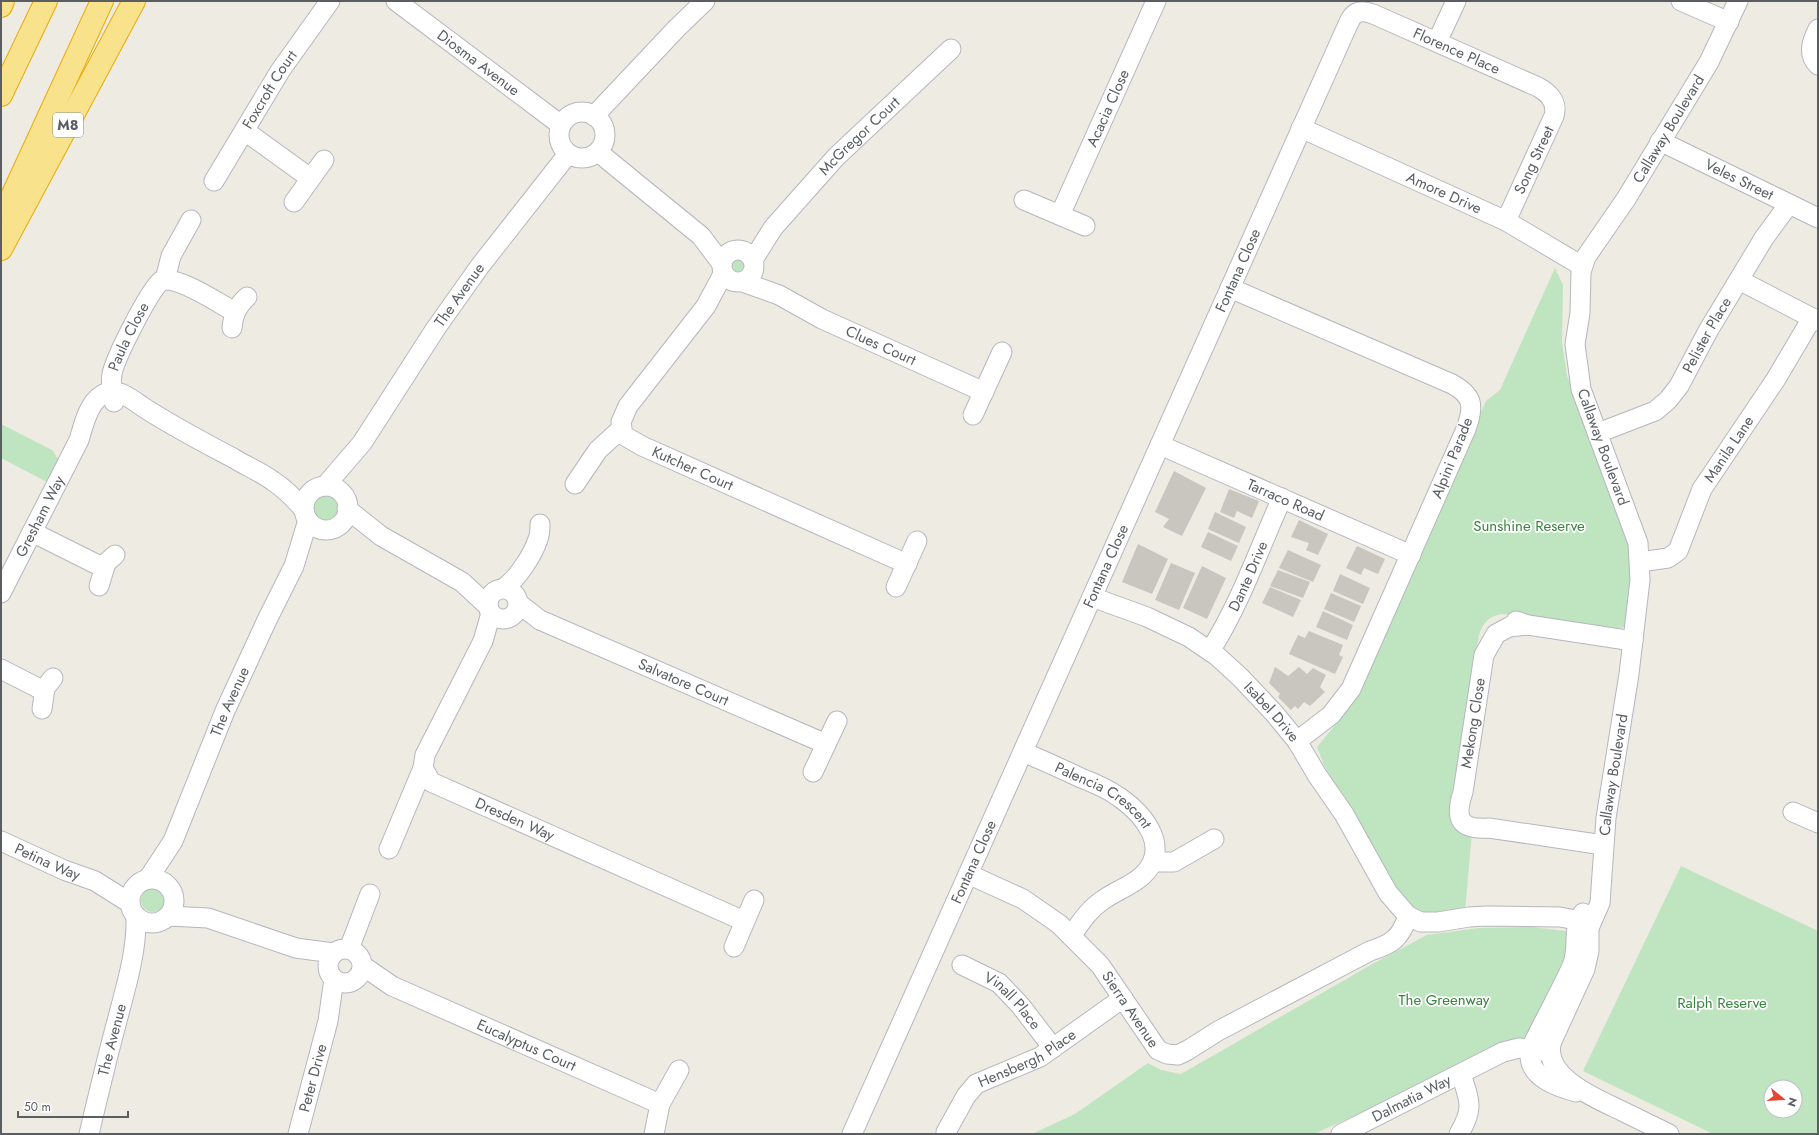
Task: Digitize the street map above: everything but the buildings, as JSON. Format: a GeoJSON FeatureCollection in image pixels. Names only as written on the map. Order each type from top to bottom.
{"type":"FeatureCollection","features":[{"type":"Feature","properties":{"kind":"highway"},"geometry":{"type":"LineString","coordinates":[[1,6],[3,1]]}},
{"type":"Feature","properties":{"kind":"highway"},"geometry":{"type":"LineString","coordinates":[[1,95],[46,1]]}},
{"type":"Feature","properties":{"kind":"highway"},"geometry":{"type":"LineString","coordinates":[[1,220],[102,1]]}},
{"type":"Feature","properties":{"kind":"highway","name":"M8"},"geometry":{"type":"LineString","coordinates":[[1,249],[134,1]]}},
{"type":"Feature","properties":{"kind":"street","name":"Foxcroft Court"},"geometry":{"type":"LineString","coordinates":[[214,181],[280,70],[330,1]]}},
{"type":"Feature","properties":{"kind":"street","name":"Diosma Avenue"},"geometry":{"type":"LineString","coordinates":[[396,1],[561,125]]}},
{"type":"Feature","properties":{"kind":"street"},"geometry":{"type":"LineString","coordinates":[[594,116],[676,29],[705,1]]}},
{"type":"Feature","properties":{"kind":"street","name":"Acacia Close"},"geometry":{"type":"LineString","coordinates":[[1060,215],[1156,1]]}},
{"type":"Feature","properties":{"kind":"street"},"geometry":{"type":"LineString","coordinates":[[1437,42],[1456,1]]}},
{"type":"Feature","properties":{"kind":"street"},"geometry":{"type":"LineString","coordinates":[[1681,1],[1728,22]]}},
{"type":"Feature","properties":{"kind":"street","name":"Callaway Boulevard"},"geometry":{"type":"LineString","coordinates":[[1536,1053],[1552,1041],[1588,960],[1581,926],[1600,903],[1603,845],[1633,641],[1640,580],[1638,543],[1581,389],[1575,356],[1575,344],[1580,314],[1582,266],[1588,253],[1626,199],[1709,62],[1738,1]]}},
{"type":"Feature","properties":{"kind":"street","name":"Florence Place"},"geometry":{"type":"LineString","coordinates":[[1356,7],[1362,11],[1368,12],[1437,42],[1538,88],[1544,91],[1552,99]]}},
{"type":"Feature","properties":{"kind":"street","name":"Fontana Close"},"geometry":{"type":"LineString","coordinates":[[852,1134],[1356,7]]}},
{"type":"Feature","properties":{"kind":"street"},"geometry":{"type":"LineString","coordinates":[[1815,61],[1812,42],[1818,29]]}},
{"type":"Feature","properties":{"kind":"street","name":"McGregor Court"},"geometry":{"type":"LineString","coordinates":[[739,267],[836,157],[951,49]]}},
{"type":"Feature","properties":{"kind":"street","name":"Song Street"},"geometry":{"type":"LineString","coordinates":[[1506,221],[1554,116],[1556,110],[1552,99]]}},
{"type":"Feature","properties":{"kind":"street"},"geometry":{"type":"LineString","coordinates":[[581,112],[594,116],[600,121],[604,128],[605,137],[603,144],[598,152],[591,157],[575,158],[563,149],[559,141],[561,125],[566,118],[573,114],[581,112]]}},
{"type":"Feature","properties":{"kind":"street","name":"Amore Drive"},"geometry":{"type":"LineString","coordinates":[[1301,128],[1506,221],[1582,266]]}},
{"type":"Feature","properties":{"kind":"street"},"geometry":{"type":"LineString","coordinates":[[245,131],[310,178]]}},
{"type":"Feature","properties":{"kind":"street","name":"Veles Street"},"geometry":{"type":"LineString","coordinates":[[1660,141],[1818,218]]}},
{"type":"Feature","properties":{"kind":"street","name":"Clues Court"},"geometry":{"type":"LineString","coordinates":[[598,152],[739,267],[779,295],[822,319],[984,392]]}},
{"type":"Feature","properties":{"kind":"street","name":"The Avenue"},"geometry":{"type":"LineString","coordinates":[[320,487],[362,443],[460,294],[506,232],[568,154]]}},
{"type":"Feature","properties":{"kind":"street"},"geometry":{"type":"LineString","coordinates":[[294,202],[324,160]]}},
{"type":"Feature","properties":{"kind":"street"},"geometry":{"type":"LineString","coordinates":[[1024,200],[1085,226]]}},
{"type":"Feature","properties":{"kind":"street","name":"Pelister Place"},"geometry":{"type":"LineString","coordinates":[[1598,432],[1655,411],[1668,400],[1679,386],[1708,331],[1764,238],[1789,204]]}},
{"type":"Feature","properties":{"kind":"street"},"geometry":{"type":"LineString","coordinates":[[191,220],[171,256],[165,280],[182,284],[233,320],[247,297]]}},
{"type":"Feature","properties":{"kind":"street"},"geometry":{"type":"LineString","coordinates":[[576,484],[598,450],[621,429],[621,422],[628,406],[706,306],[739,267]]}},
{"type":"Feature","properties":{"kind":"street","name":"Paula Close"},"geometry":{"type":"LineString","coordinates":[[113,397],[112,375],[116,361],[150,293],[156,286],[165,280]]}},
{"type":"Feature","properties":{"kind":"street"},"geometry":{"type":"LineString","coordinates":[[1739,280],[1815,320]]}},
{"type":"Feature","properties":{"kind":"street","name":"Alpini Parade"},"geometry":{"type":"LineString","coordinates":[[1230,288],[1452,384],[1463,390],[1470,398],[1471,408],[1466,429],[1351,689],[1331,715],[1297,741]]}},
{"type":"Feature","properties":{"kind":"street","name":"Manila Lane"},"geometry":{"type":"LineString","coordinates":[[1640,562],[1668,558],[1678,551],[1702,489],[1815,320]]}},
{"type":"Feature","properties":{"kind":"street"},"geometry":{"type":"LineString","coordinates":[[973,416],[1002,352]]}},
{"type":"Feature","properties":{"kind":"street"},"geometry":{"type":"LineString","coordinates":[[113,397],[163,419],[272,480],[293,497],[306,515],[319,529],[332,528],[343,521],[346,503],[336,489],[272,480]]}},
{"type":"Feature","properties":{"kind":"street","name":"Gresham Way"},"geometry":{"type":"LineString","coordinates":[[1,593],[79,440],[103,406],[113,397]]}},
{"type":"Feature","properties":{"kind":"street","name":"Kutcher Court"},"geometry":{"type":"LineString","coordinates":[[621,429],[627,438],[642,446],[907,564]]}},
{"type":"Feature","properties":{"kind":"street","name":"The Avenue"},"geometry":{"type":"LineString","coordinates":[[346,503],[348,478],[362,443]]}},
{"type":"Feature","properties":{"kind":"street","name":"Tarraco Road"},"geometry":{"type":"LineString","coordinates":[[1160,445],[1411,555]]}},
{"type":"Feature","properties":{"kind":"street"},"geometry":{"type":"LineString","coordinates":[[306,515],[307,497],[320,487]]}},
{"type":"Feature","properties":{"kind":"street","name":"Dante Drive"},"geometry":{"type":"LineString","coordinates":[[1210,651],[1235,606],[1282,498]]}},
{"type":"Feature","properties":{"kind":"street","name":"Salvatore Court"},"geometry":{"type":"LineString","coordinates":[[346,503],[381,536],[504,604],[826,744]]}},
{"type":"Feature","properties":{"kind":"street","name":"The Avenue"},"geometry":{"type":"LineString","coordinates":[[89,1134],[131,969],[136,931],[137,896],[174,841],[234,691],[294,566],[306,515]]}},
{"type":"Feature","properties":{"kind":"street"},"geometry":{"type":"LineString","coordinates":[[389,848],[423,768],[425,755],[504,604],[512,582],[522,569],[538,539],[540,524]]}},
{"type":"Feature","properties":{"kind":"street","name":"The Avenue"},"geometry":{"type":"LineString","coordinates":[[294,566],[332,528]]}},
{"type":"Feature","properties":{"kind":"street","name":"Salvatore Court"},"geometry":{"type":"LineString","coordinates":[[332,528],[381,536]]}},
{"type":"Feature","properties":{"kind":"street"},"geometry":{"type":"LineString","coordinates":[[32,532],[106,570]]}},
{"type":"Feature","properties":{"kind":"street"},"geometry":{"type":"LineString","coordinates":[[896,588],[917,541]]}},
{"type":"Feature","properties":{"kind":"street","name":"Isabel Drive"},"geometry":{"type":"LineString","coordinates":[[1092,597],[1147,617],[1189,637],[1210,651],[1240,677],[1274,713],[1297,741],[1317,775],[1344,814],[1403,922]]}},
{"type":"Feature","properties":{"kind":"street","name":"Mekong Close"},"geometry":{"type":"LineString","coordinates":[[1603,845],[1489,828],[1479,823],[1470,814],[1462,792],[1484,655],[1496,634],[1509,627],[1528,625],[1633,641]]}},
{"type":"Feature","properties":{"kind":"street"},"geometry":{"type":"LineString","coordinates":[[1,669],[46,693]]}},
{"type":"Feature","properties":{"kind":"street"},"geometry":{"type":"LineString","coordinates":[[813,772],[837,721]]}},
{"type":"Feature","properties":{"kind":"street","name":"Palencia Crescent"},"geometry":{"type":"LineString","coordinates":[[1023,752],[1096,784],[1119,797],[1140,816],[1153,835],[1156,850],[1154,862]]}},
{"type":"Feature","properties":{"kind":"street","name":"Dresden Way"},"geometry":{"type":"LineString","coordinates":[[423,768],[431,782],[448,791],[744,921]]}},
{"type":"Feature","properties":{"kind":"street"},"geometry":{"type":"LineString","coordinates":[[1793,812],[1818,823]]}},
{"type":"Feature","properties":{"kind":"street"},"geometry":{"type":"LineString","coordinates":[[1071,936],[1090,910],[1104,899],[1141,877],[1154,862],[1174,862],[1214,839]]}},
{"type":"Feature","properties":{"kind":"street","name":"Petina Way"},"geometry":{"type":"LineString","coordinates":[[1,841],[64,870],[137,896]]}},
{"type":"Feature","properties":{"kind":"street","name":"The Avenue"},"geometry":{"type":"LineString","coordinates":[[131,969],[148,935],[163,919],[174,903],[171,890],[174,841]]}},
{"type":"Feature","properties":{"kind":"street","name":"Sierra Avenue"},"geometry":{"type":"LineString","coordinates":[[968,874],[1023,899],[1042,911],[1071,936],[1100,965],[1158,1050],[1167,1054],[1178,1055],[1218,1031],[1370,951],[1403,922]]}},
{"type":"Feature","properties":{"kind":"street"},"geometry":{"type":"LineString","coordinates":[[208,918],[163,919],[146,922],[137,896],[162,880],[171,890],[208,918],[296,948],[344,968]]}},
{"type":"Feature","properties":{"kind":"street","name":"Peter Drive"},"geometry":{"type":"LineString","coordinates":[[298,1134],[328,1021],[344,968],[370,894]]}},
{"type":"Feature","properties":{"kind":"street"},"geometry":{"type":"LineString","coordinates":[[734,947],[754,900]]}},
{"type":"Feature","properties":{"kind":"street"},"geometry":{"type":"LineString","coordinates":[[1403,922],[1438,922],[1475,916],[1529,917],[1555,926],[1581,926]]}},
{"type":"Feature","properties":{"kind":"street","name":"Vinall Place"},"geometry":{"type":"LineString","coordinates":[[962,965],[999,982],[1020,1005],[1052,1048]]}},
{"type":"Feature","properties":{"kind":"street","name":"Eucalyptus Court"},"geometry":{"type":"LineString","coordinates":[[344,968],[392,986],[660,1104]]}},
{"type":"Feature","properties":{"kind":"street","name":"Hensbergh Place"},"geometry":{"type":"LineString","coordinates":[[946,1132],[966,1096],[976,1084],[1040,1057],[1123,998]]}},
{"type":"Feature","properties":{"kind":"street"},"geometry":{"type":"LineString","coordinates":[[1536,1053],[1589,1095],[1669,1134]]}},
{"type":"Feature","properties":{"kind":"street","name":"Dalmatia Way"},"geometry":{"type":"LineString","coordinates":[[1341,1134],[1483,1063],[1520,1061],[1536,1053]]}},
{"type":"Feature","properties":{"kind":"street"},"geometry":{"type":"LineString","coordinates":[[654,1134],[660,1104],[679,1070]]}},
{"type":"Feature","properties":{"kind":"street"},"geometry":{"type":"LineString","coordinates":[[1454,1077],[1468,1094],[1468,1115],[1465,1125],[1459,1133]]}},
{"type":"Feature","properties":{"kind":"green space"},"geometry":{"type":"Polygon","coordinates":[[[738,258],[744,260],[746,266],[744,272],[738,274],[732,272],[730,266],[732,260],[738,258]]]}},
{"type":"Feature","properties":{"kind":"green space","name":"Sunshine Reserve"},"geometry":{"type":"Polygon","coordinates":[[[1555,268],[1563,285],[1562,342],[1567,376],[1584,415],[1633,550],[1629,626],[1607,631],[1503,614],[1494,616],[1485,623],[1479,635],[1453,808],[1472,832],[1465,911],[1416,916],[1387,876],[1324,765],[1317,747],[1354,702],[1486,401],[1500,390],[1555,268]]]}},
{"type":"Feature","properties":{"kind":"green space"},"geometry":{"type":"Polygon","coordinates":[[[1,424],[52,450],[59,460],[47,482],[1,458],[1,424]]]}},
{"type":"Feature","properties":{"kind":"green space"},"geometry":{"type":"Polygon","coordinates":[[[326,496],[334,500],[338,508],[334,516],[326,520],[318,516],[314,508],[318,500],[326,496]]]}},
{"type":"Feature","properties":{"kind":"green space","name":"Ralph Reserve"},"geometry":{"type":"Polygon","coordinates":[[[1681,866],[1818,931],[1818,1134],[1713,1134],[1583,1071],[1681,866]]]}},
{"type":"Feature","properties":{"kind":"green space"},"geometry":{"type":"Polygon","coordinates":[[[153,888],[158,889],[164,895],[164,905],[158,911],[153,912],[148,911],[142,905],[141,900],[142,895],[148,889],[153,888]]]}},
{"type":"Feature","properties":{"kind":"green space","name":"The Greenway"},"geometry":{"type":"Polygon","coordinates":[[[1532,927],[1573,932],[1547,1006],[1526,1040],[1314,1134],[1032,1134],[1075,1114],[1148,1063],[1161,1070],[1181,1074],[1369,966],[1427,935],[1479,928],[1532,927]]]}}]}
